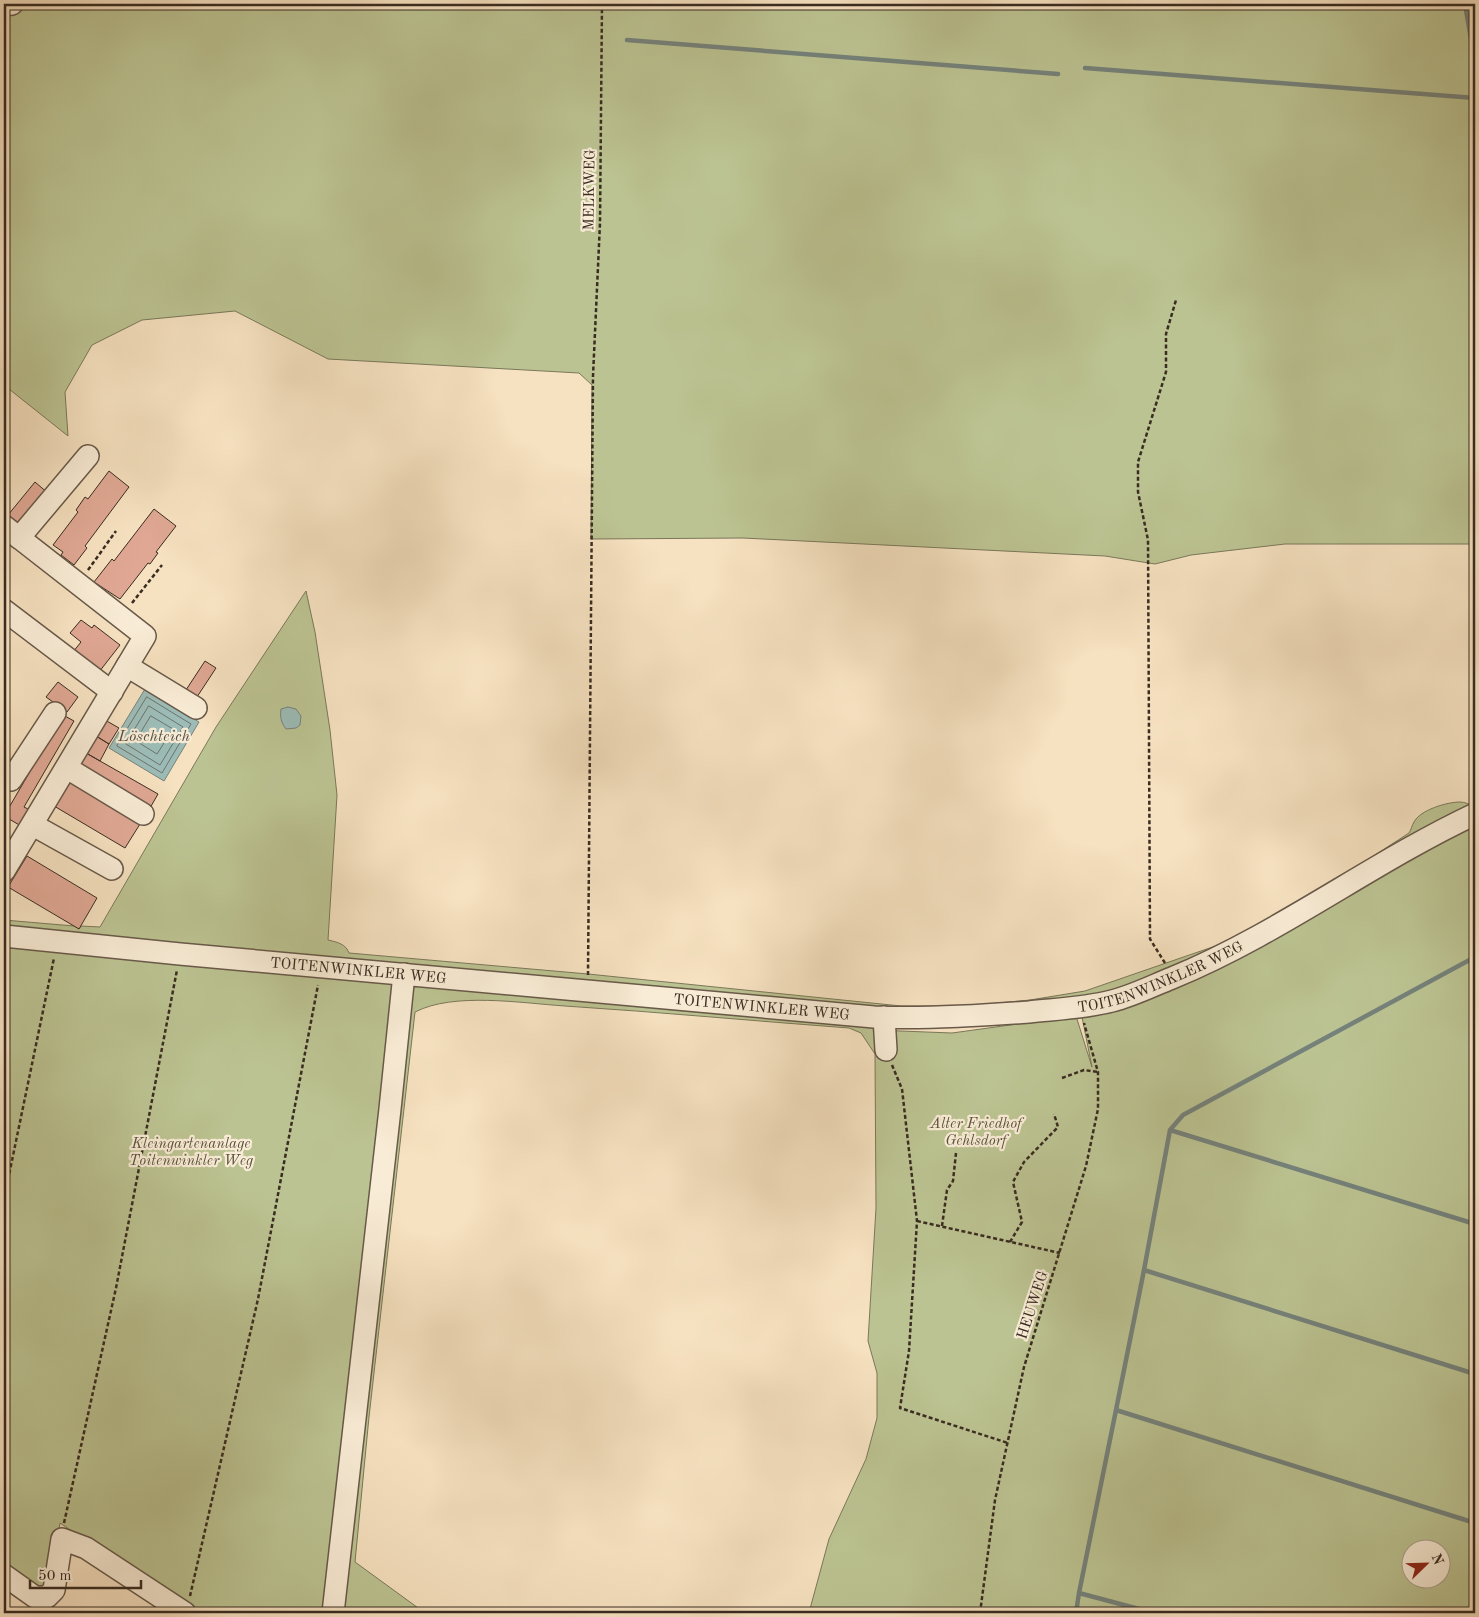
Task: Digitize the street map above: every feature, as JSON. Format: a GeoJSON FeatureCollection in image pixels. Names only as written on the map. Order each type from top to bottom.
{"type":"FeatureCollection","features":[{"type":"Feature","properties":{"kind":"street"},"geometry":{"type":"LineString","coordinates":[[4,5],[12,4]]}},
{"type":"Feature","properties":{"kind":"street"},"geometry":{"type":"LineString","coordinates":[[4,871],[145,636],[78,584],[10,536],[88,456]]}},
{"type":"Feature","properties":{"kind":"street"},"geometry":{"type":"LineString","coordinates":[[4,610],[112,692]]}},
{"type":"Feature","properties":{"kind":"street"},"geometry":{"type":"LineString","coordinates":[[127,666],[196,708]]}},
{"type":"Feature","properties":{"kind":"street"},"geometry":{"type":"LineString","coordinates":[[11,780],[55,713]]}},
{"type":"Feature","properties":{"kind":"street"},"geometry":{"type":"LineString","coordinates":[[66,768],[143,814]]}},
{"type":"Feature","properties":{"kind":"street","name":"TOITENWINKLER WEG"},"geometry":{"type":"LineString","coordinates":[[4,936],[180,954],[884,1017],[975,1016],[1080,1007],[1114,1000],[1173,977],[1254,940],[1438,832],[1475,814]]}},
{"type":"Feature","properties":{"kind":"street"},"geometry":{"type":"LineString","coordinates":[[33,825],[112,869]]}},
{"type":"Feature","properties":{"kind":"street"},"geometry":{"type":"LineString","coordinates":[[333,1613],[404,974]]}},
{"type":"Feature","properties":{"kind":"street"},"geometry":{"type":"LineString","coordinates":[[884,1017],[886,1050]]}},
{"type":"Feature","properties":{"kind":"street"},"geometry":{"type":"LineString","coordinates":[[4,1575],[35,1598],[47,1597],[54,1590],[62,1539],[86,1548],[187,1606]]}},
{"type":"Feature","properties":{"kind":"path","name":"MELKWEG"},"geometry":{"type":"LineString","coordinates":[[588,991],[593,376],[600,223],[602,4]]}},
{"type":"Feature","properties":{"kind":"path"},"geometry":{"type":"LineString","coordinates":[[1173,977],[1150,939],[1148,540],[1138,492],[1138,462],[1166,372],[1166,334],[1176,300]]}},
{"type":"Feature","properties":{"kind":"path"},"geometry":{"type":"LineString","coordinates":[[78,584],[116,531]]}},
{"type":"Feature","properties":{"kind":"path"},"geometry":{"type":"LineString","coordinates":[[121,617],[162,565]]}},
{"type":"Feature","properties":{"kind":"path"},"geometry":{"type":"LineString","coordinates":[[4,1199],[57,942]]}},
{"type":"Feature","properties":{"kind":"path"},"geometry":{"type":"LineString","coordinates":[[62,1539],[63,1524],[116,1288],[180,954]]}},
{"type":"Feature","properties":{"kind":"path"},"geometry":{"type":"LineString","coordinates":[[187,1606],[258,1299],[322,966]]}},
{"type":"Feature","properties":{"kind":"path","name":"HEUWEG"},"geometry":{"type":"LineString","coordinates":[[980,1613],[995,1500],[1024,1367],[1086,1166],[1098,1109],[1098,1072],[1080,1007]]}},
{"type":"Feature","properties":{"kind":"path"},"geometry":{"type":"LineString","coordinates":[[886,1050],[902,1089],[917,1221],[909,1351],[900,1408],[1008,1443]]}},
{"type":"Feature","properties":{"kind":"path"},"geometry":{"type":"LineString","coordinates":[[1062,1078],[1084,1070],[1098,1072]]}},
{"type":"Feature","properties":{"kind":"path"},"geometry":{"type":"LineString","coordinates":[[1010,1242],[1022,1222],[1013,1182],[1024,1162],[1058,1127],[1054,1114]]}},
{"type":"Feature","properties":{"kind":"path"},"geometry":{"type":"LineString","coordinates":[[942,1226],[946,1190],[953,1181],[956,1154]]}},
{"type":"Feature","properties":{"kind":"path"},"geometry":{"type":"LineString","coordinates":[[917,1221],[1060,1253]]}},
{"type":"Feature","properties":{"kind":"green space"},"geometry":{"type":"Polygon","coordinates":[[[4,4],[1472,4],[1475,33],[1475,544],[1285,544],[1191,555],[1155,564],[1105,556],[743,538],[591,539],[592,385],[579,373],[328,359],[235,311],[142,320],[92,345],[65,392],[68,436],[4,385],[4,4]]]}},
{"type":"Feature","properties":{"kind":"green space","name":"Alter Friedhof Gehlsdorf"},"geometry":{"type":"Polygon","coordinates":[[[306,591],[315,632],[330,730],[337,795],[328,940],[343,945],[349,953],[588,974],[901,1006],[967,1006],[1030,1000],[1085,991],[1227,942],[1324,888],[1409,833],[1417,818],[1428,810],[1455,802],[1475,805],[1475,1613],[811,1613],[810,1609],[829,1539],[866,1459],[877,1418],[877,1373],[868,1341],[876,1208],[875,1054],[861,1033],[849,1028],[488,1000],[449,1002],[415,1012],[369,1417],[355,1562],[425,1613],[333,1613],[409,989],[421,985],[4,936],[4,920],[74,926],[79,929],[81,926],[100,927],[216,727],[306,591]],[[1080,1007],[875,1030],[952,1033],[1076,1016],[1092,1067],[1080,1007]]]}},
{"type":"Feature","properties":{"kind":"green space","name":"Kleingartenanlage Toitenwinkler Weg"},"geometry":{"type":"Polygon","coordinates":[[[4,942],[398,984],[327,1613],[194,1613],[60,1523],[50,1587],[39,1592],[4,1568],[4,942]]]}},
{"type":"Feature","properties":{"kind":"water","name":"Löschteich"},"geometry":{"type":"Polygon","coordinates":[[[145,689],[199,722],[164,781],[109,748],[145,689]]]}},
{"type":"Feature","properties":{"kind":"water"},"geometry":{"type":"Polygon","coordinates":[[[288,707],[296,709],[301,716],[300,725],[296,728],[286,729],[282,722],[281,709],[288,707]]]}},
{"type":"Feature","properties":{"kind":"building"},"geometry":{"type":"Polygon","coordinates":[[[109,471],[129,487],[85,546],[87,548],[74,565],[61,555],[63,552],[53,545],[78,512],[76,510],[85,497],[88,499],[109,471]]]}},
{"type":"Feature","properties":{"kind":"building"},"geometry":{"type":"Polygon","coordinates":[[[35,482],[49,494],[22,526],[8,515],[35,482]]]}},
{"type":"Feature","properties":{"kind":"building"},"geometry":{"type":"Polygon","coordinates":[[[154,509],[176,526],[156,552],[158,553],[150,564],[148,563],[120,599],[94,582],[112,559],[114,561],[154,509]]]}},
{"type":"Feature","properties":{"kind":"building"},"geometry":{"type":"Polygon","coordinates":[[[81,620],[92,628],[94,625],[120,645],[99,672],[73,652],[81,642],[70,633],[81,620]]]}},
{"type":"Feature","properties":{"kind":"building"},"geometry":{"type":"Polygon","coordinates":[[[205,661],[216,668],[195,700],[184,693],[205,661]]]}},
{"type":"Feature","properties":{"kind":"building"},"geometry":{"type":"Polygon","coordinates":[[[58,682],[78,697],[67,712],[46,697],[58,682]]]}},
{"type":"Feature","properties":{"kind":"building"},"geometry":{"type":"Polygon","coordinates":[[[63,715],[74,721],[24,807],[30,810],[21,826],[4,816],[63,715]]]}},
{"type":"Feature","properties":{"kind":"building"},"geometry":{"type":"Polygon","coordinates":[[[105,720],[119,728],[109,744],[96,736],[105,720]]]}},
{"type":"Feature","properties":{"kind":"building"},"geometry":{"type":"Polygon","coordinates":[[[96,736],[109,744],[100,761],[86,753],[96,736]]]}},
{"type":"Feature","properties":{"kind":"building"},"geometry":{"type":"Polygon","coordinates":[[[86,753],[158,794],[150,808],[79,766],[86,753]]]}},
{"type":"Feature","properties":{"kind":"building"},"geometry":{"type":"Polygon","coordinates":[[[69,782],[140,824],[125,848],[54,806],[69,782]]]}},
{"type":"Feature","properties":{"kind":"building"},"geometry":{"type":"Polygon","coordinates":[[[27,856],[97,898],[79,929],[8,887],[27,856]]]}},
{"type":"Feature","properties":{"kind":"waterway"},"geometry":{"type":"LineString","coordinates":[[1465,4],[1475,62]]}},
{"type":"Feature","properties":{"kind":"waterway"},"geometry":{"type":"LineString","coordinates":[[627,40],[1058,74]]}},
{"type":"Feature","properties":{"kind":"waterway"},"geometry":{"type":"LineString","coordinates":[[1085,68],[1475,98]]}},
{"type":"Feature","properties":{"kind":"waterway"},"geometry":{"type":"LineString","coordinates":[[1170,1130],[1183,1115],[1475,957]]}},
{"type":"Feature","properties":{"kind":"waterway"},"geometry":{"type":"LineString","coordinates":[[1144,1270],[1170,1130],[1475,1224]]}},
{"type":"Feature","properties":{"kind":"waterway"},"geometry":{"type":"LineString","coordinates":[[1116,1410],[1144,1270],[1475,1374]]}},
{"type":"Feature","properties":{"kind":"waterway"},"geometry":{"type":"LineString","coordinates":[[1079,1593],[1116,1410],[1475,1523]]}},
{"type":"Feature","properties":{"kind":"waterway"},"geometry":{"type":"LineString","coordinates":[[1076,1613],[1079,1593],[1154,1613]]}}]}
